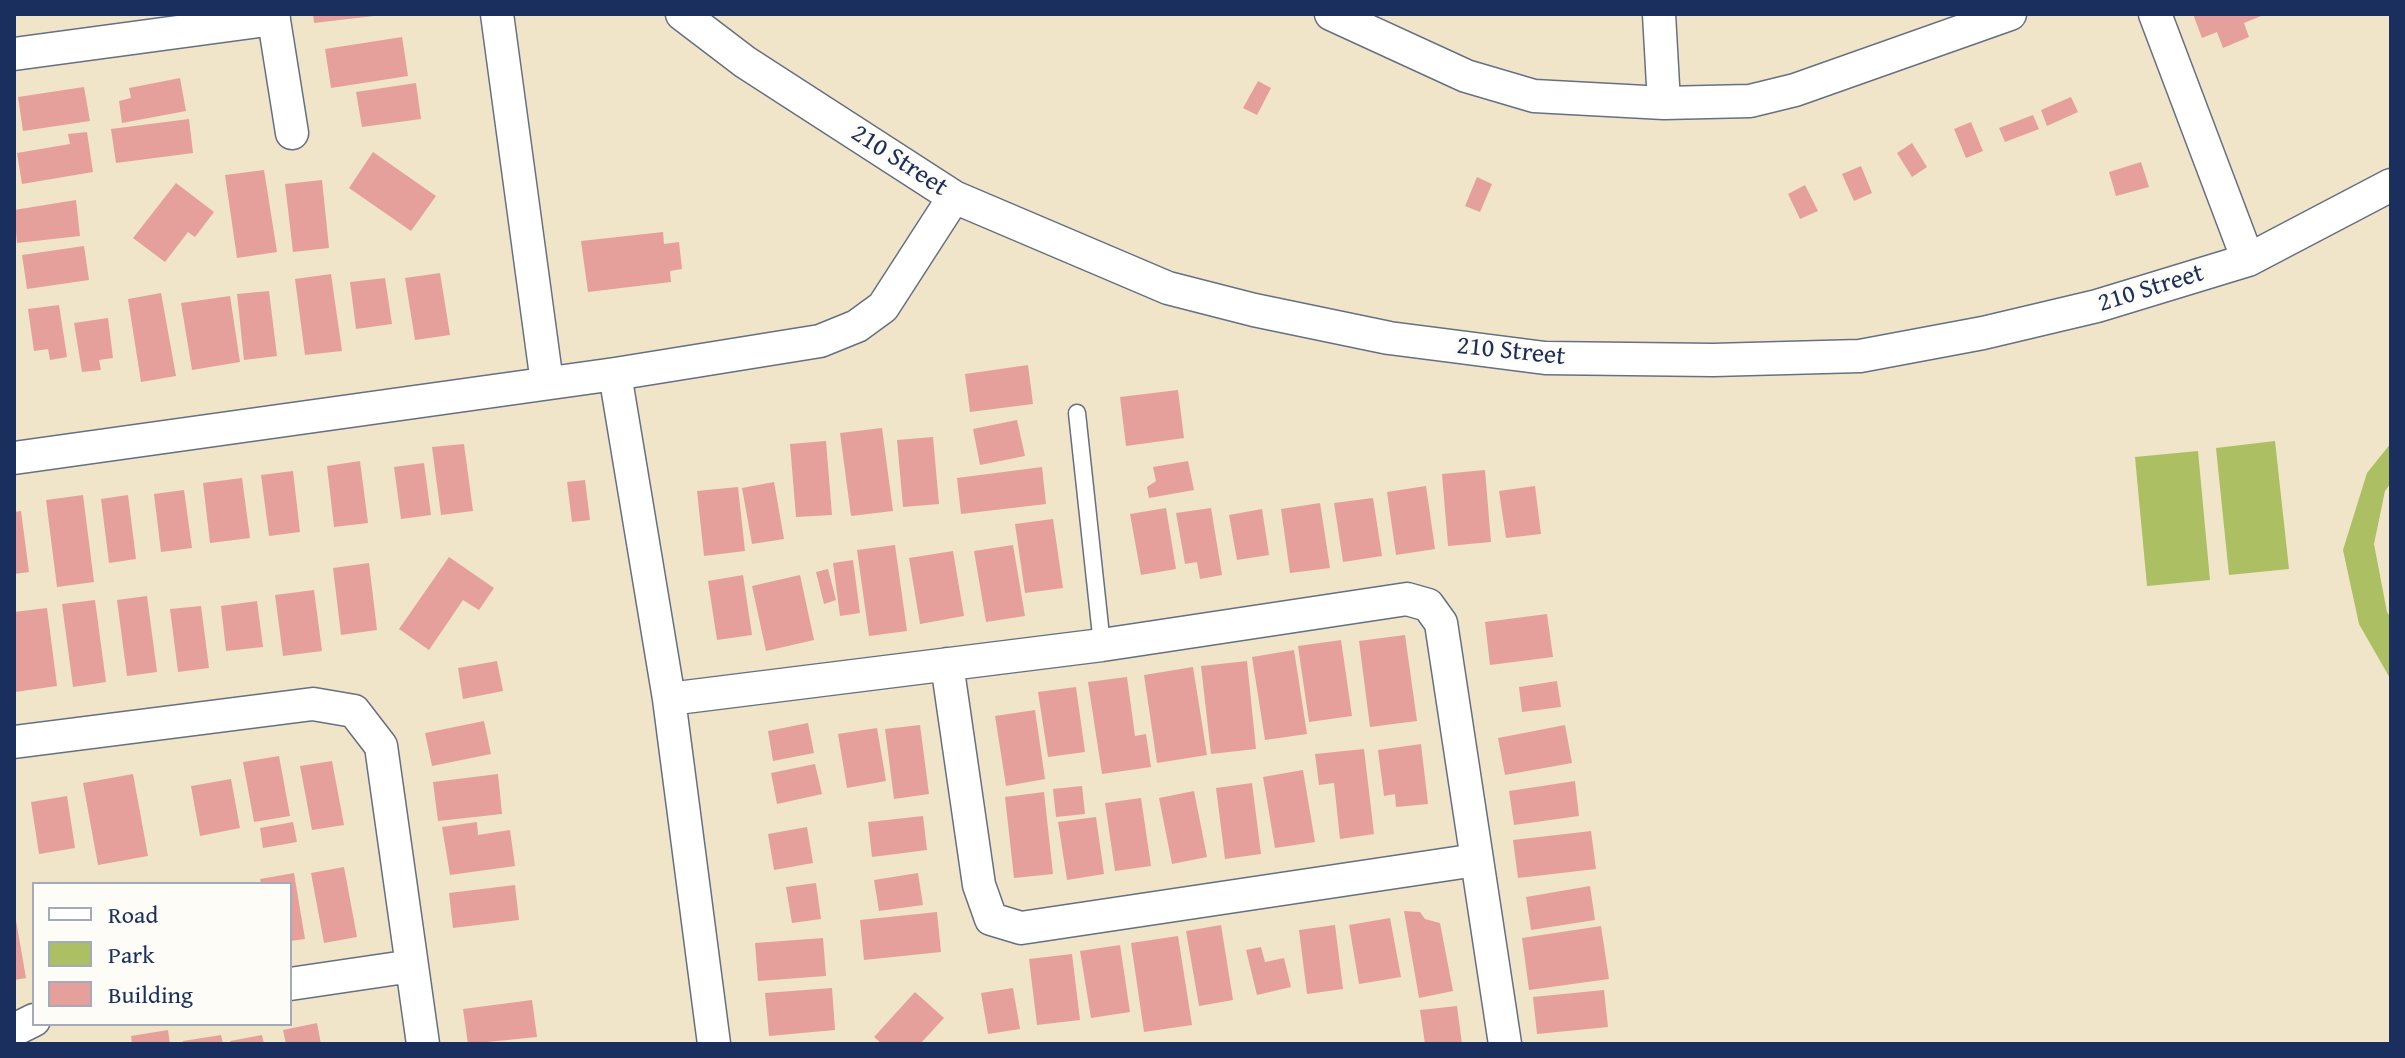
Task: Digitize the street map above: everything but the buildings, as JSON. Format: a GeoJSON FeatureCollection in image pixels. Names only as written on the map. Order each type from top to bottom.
{"type":"FeatureCollection","features":[{"type":"Feature","properties":{"kind":"street"},"geometry":{"type":"LineString","coordinates":[[497,14],[547,383]]}},
{"type":"Feature","properties":{"kind":"street","name":"210 Street"},"geometry":{"type":"LineString","coordinates":[[682,14],[745,62],[954,197],[1168,288],[1254,310],[1389,338],[1545,358],[1713,360],[1860,356],[1983,333],[2097,306],[2248,260],[2391,185]]}},
{"type":"Feature","properties":{"kind":"street"},"geometry":{"type":"LineString","coordinates":[[1331,14],[1466,76],[1534,96],[1664,103],[1750,101],[1795,90],[1955,23],[2010,14]]}},
{"type":"Feature","properties":{"kind":"street"},"geometry":{"type":"LineString","coordinates":[[1659,14],[1664,103]]}},
{"type":"Feature","properties":{"kind":"street"},"geometry":{"type":"LineString","coordinates":[[2155,14],[2248,260]]}},
{"type":"Feature","properties":{"kind":"street"},"geometry":{"type":"LineString","coordinates":[[14,54],[273,16],[292,133]]}},
{"type":"Feature","properties":{"kind":"street"},"geometry":{"type":"LineString","coordinates":[[14,458],[615,374],[820,341],[857,326],[883,307],[954,197]]}},
{"type":"Feature","properties":{"kind":"street"},"geometry":{"type":"LineString","coordinates":[[615,374],[669,699],[714,1044]]}},
{"type":"Feature","properties":{"kind":"street"},"geometry":{"type":"LineString","coordinates":[[669,699],[1102,645],[1407,599],[1428,605],[1441,623],[1505,1044]]}},
{"type":"Feature","properties":{"kind":"street"},"geometry":{"type":"LineString","coordinates":[[947,664],[979,885],[991,919],[1021,928],[1476,860]]}},
{"type":"Feature","properties":{"kind":"street"},"geometry":{"type":"LineString","coordinates":[[14,742],[313,704],[354,711],[381,746],[423,1044]]}},
{"type":"Feature","properties":{"kind":"street"},"geometry":{"type":"LineString","coordinates":[[292,984],[412,966]]}},
{"type":"Feature","properties":{"kind":"street"},"geometry":{"type":"LineString","coordinates":[[14,1030],[32,1021]]}},
{"type":"Feature","properties":{"kind":"lane"},"geometry":{"type":"LineString","coordinates":[[1077,413],[1102,645]]}},
{"type":"Feature","properties":{"kind":"green space"},"geometry":{"type":"Polygon","coordinates":[[[2275,441],[2289,569],[2229,575],[2216,448],[2275,441]]]}},
{"type":"Feature","properties":{"kind":"green space"},"geometry":{"type":"Polygon","coordinates":[[[2391,443],[2391,483],[2385,491],[2374,544],[2387,612],[2391,618],[2391,680],[2359,624],[2343,550],[2367,473],[2391,443]]]}},
{"type":"Feature","properties":{"kind":"green space"},"geometry":{"type":"Polygon","coordinates":[[[2198,451],[2210,580],[2147,586],[2135,457],[2198,451]]]}}]}
